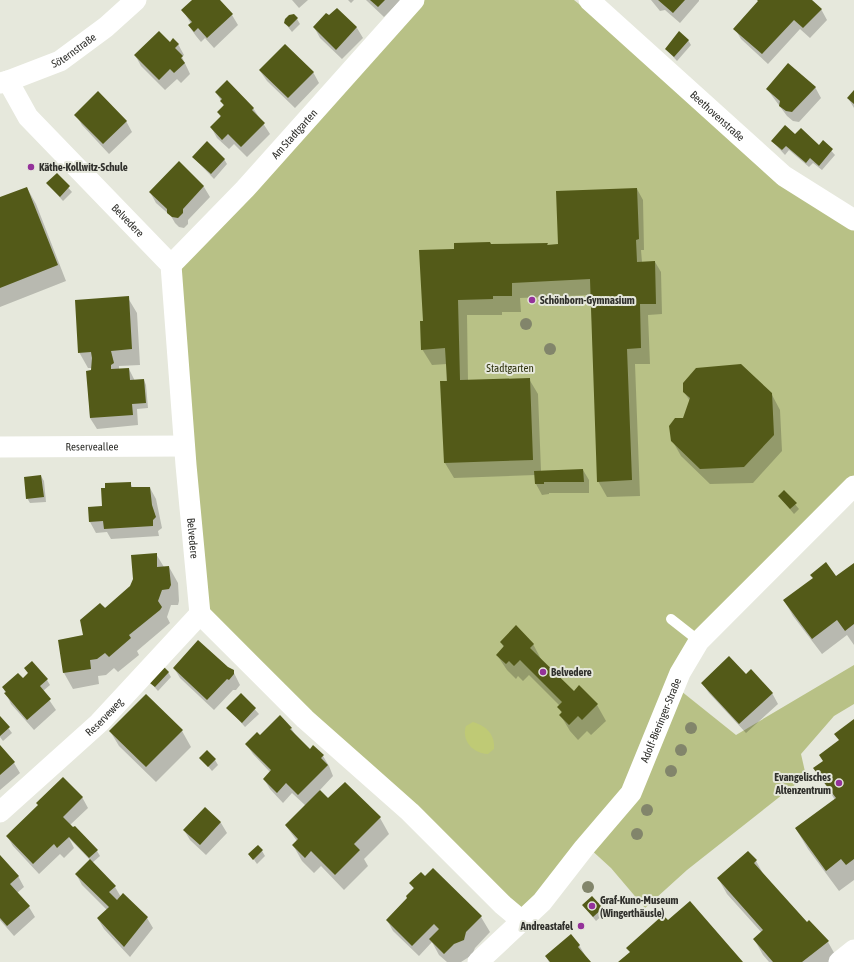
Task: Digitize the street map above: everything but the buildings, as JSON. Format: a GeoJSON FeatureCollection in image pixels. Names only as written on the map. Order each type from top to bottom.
{"type":"FeatureCollection","features":[{"type":"Feature","properties":{"kind":"street","name":"Söternstraße"},"geometry":{"type":"LineString","coordinates":[[4,82],[60,61],[106,27],[136,0]]}},
{"type":"Feature","properties":{"kind":"street","name":"Am Stadtgarten"},"geometry":{"type":"LineString","coordinates":[[171,265],[245,189],[414,0]]}},
{"type":"Feature","properties":{"kind":"street","name":"Beethovenstraße"},"geometry":{"type":"LineString","coordinates":[[589,0],[784,176],[854,220]]}},
{"type":"Feature","properties":{"kind":"street","name":"Belvedere"},"geometry":{"type":"LineString","coordinates":[[4,82],[28,117],[171,265],[184,446],[200,614]]}},
{"type":"Feature","properties":{"kind":"street","name":"Reserveallee"},"geometry":{"type":"LineString","coordinates":[[0,447],[184,446]]}},
{"type":"Feature","properties":{"kind":"street","name":"Adolf-Bieringer-Straße"},"geometry":{"type":"LineString","coordinates":[[478,962],[542,902],[584,848],[631,793],[680,673],[699,641],[854,486]]}},
{"type":"Feature","properties":{"kind":"street","name":"Reserveweg"},"geometry":{"type":"LineString","coordinates":[[0,812],[100,723],[200,614]]}},
{"type":"Feature","properties":{"kind":"street"},"geometry":{"type":"LineString","coordinates":[[200,614],[305,719],[410,812],[503,905],[522,921]]}},
{"type":"Feature","properties":{"kind":"street"},"geometry":{"type":"LineString","coordinates":[[839,962],[854,950]]}},
{"type":"Feature","properties":{"kind":"lane"},"geometry":{"type":"LineString","coordinates":[[671,619],[699,641]]}},
{"type":"Feature","properties":{"kind":"green space","name":"Stadtgarten"},"geometry":{"type":"Polygon","coordinates":[[[422,0],[574,0],[854,226],[854,480],[671,683],[736,735],[854,665],[854,704],[834,716],[801,754],[806,776],[687,870],[645,908],[611,868],[588,847],[522,911],[208,613],[162,265],[422,0]]]}},
{"type":"Feature","properties":{"kind":"shaded area"},"geometry":{"type":"Polygon","coordinates":[[[473,722],[486,728],[493,739],[494,749],[488,754],[478,752],[473,749],[467,741],[465,736],[466,726],[473,722]]]}},
{"type":"Feature","properties":{"kind":"place","name":"Käthe-Kollwitz-Schule"},"geometry":{"type":"Point","coordinates":[31,167]}},
{"type":"Feature","properties":{"kind":"place","name":"Schönborn-Gymnasium"},"geometry":{"type":"Point","coordinates":[532,300]}},
{"type":"Feature","properties":{"kind":"place","name":"Belvedere"},"geometry":{"type":"Point","coordinates":[543,672]}},
{"type":"Feature","properties":{"kind":"place","name":"Evangelisches Altenzentrum"},"geometry":{"type":"Point","coordinates":[839,783]}},
{"type":"Feature","properties":{"kind":"place","name":"Graf-Kuno-Museum (Wingerthäusle)"},"geometry":{"type":"Point","coordinates":[592,906]}},
{"type":"Feature","properties":{"kind":"place","name":"Andreastafel"},"geometry":{"type":"Point","coordinates":[581,926]}}]}
